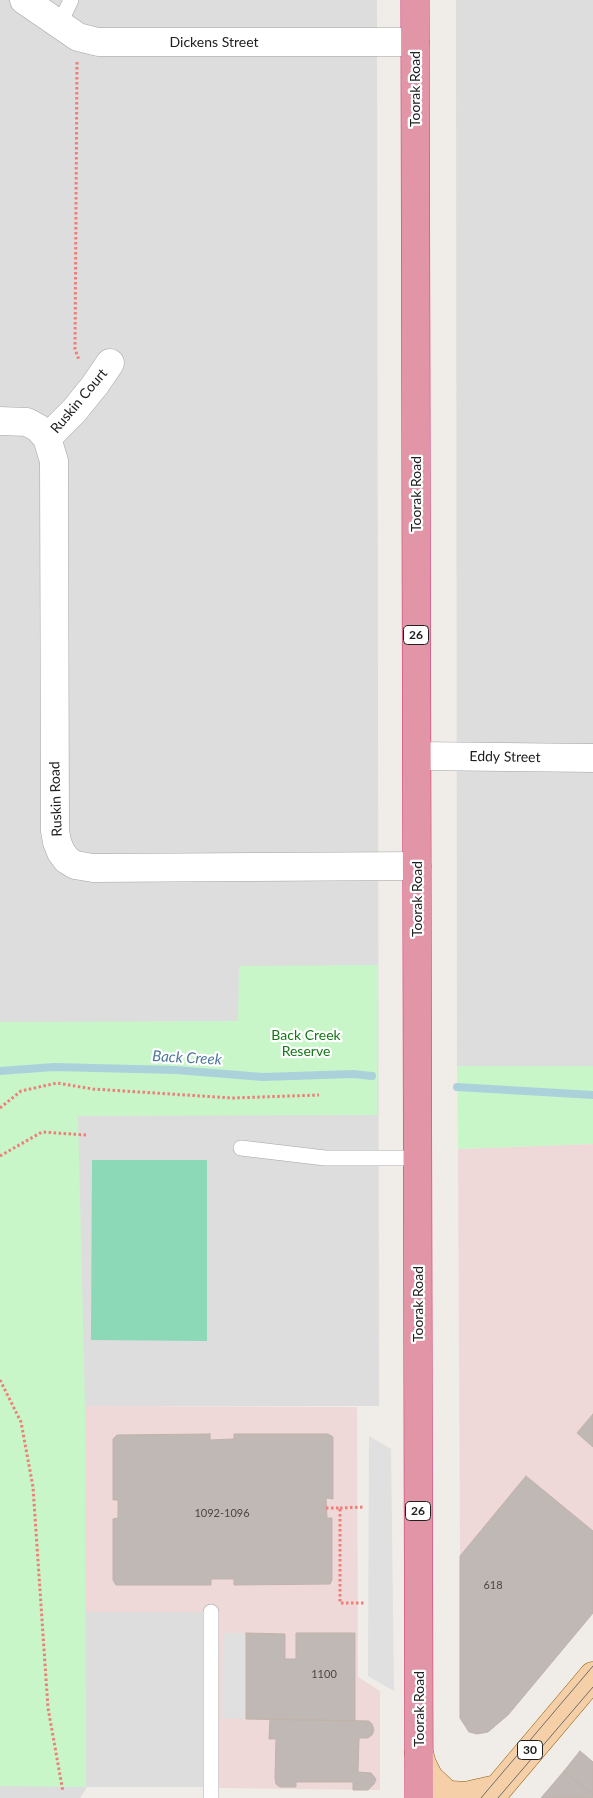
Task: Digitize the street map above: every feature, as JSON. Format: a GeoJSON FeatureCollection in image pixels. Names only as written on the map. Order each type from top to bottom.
{"type":"FeatureCollection","features":[{"type":"Feature","properties":{"kind":"highway","name":"Toorak Road"},"geometry":{"type":"LineString","coordinates":[[415,0],[419,1798]]}},
{"type":"Feature","properties":{"kind":"main road","name":"30"},"geometry":{"type":"LineString","coordinates":[[493,1794],[593,1676]]}},
{"type":"Feature","properties":{"kind":"main road"},"geometry":{"type":"LineString","coordinates":[[419,1753],[429,1778],[445,1793],[466,1796],[493,1794]]}},
{"type":"Feature","properties":{"kind":"street","name":"Dickens Street"},"geometry":{"type":"LineString","coordinates":[[24,0],[69,31],[88,40],[112,42],[415,42]]}},
{"type":"Feature","properties":{"kind":"street","name":"Ruskin Court"},"geometry":{"type":"LineString","coordinates":[[47,438],[74,411],[110,363]]}},
{"type":"Feature","properties":{"kind":"street"},"geometry":{"type":"LineString","coordinates":[[0,421],[28,422],[38,428],[47,438]]}},
{"type":"Feature","properties":{"kind":"street","name":"Ruskin Road"},"geometry":{"type":"LineString","coordinates":[[47,438],[54,461],[55,831],[61,852],[67,860],[75,865],[93,868],[417,866]]}},
{"type":"Feature","properties":{"kind":"street","name":"Eddy Street"},"geometry":{"type":"LineString","coordinates":[[416,756],[593,758]]}},
{"type":"Feature","properties":{"kind":"lane"},"geometry":{"type":"LineString","coordinates":[[69,31],[71,0]]}},
{"type":"Feature","properties":{"kind":"lane"},"geometry":{"type":"LineString","coordinates":[[241,1148],[325,1158],[418,1158]]}},
{"type":"Feature","properties":{"kind":"lane"},"geometry":{"type":"LineString","coordinates":[[211,1612],[211,1798]]}},
{"type":"Feature","properties":{"kind":"path"},"geometry":{"type":"LineString","coordinates":[[69,31],[76,67],[75,349],[77,356],[95,385]]}},
{"type":"Feature","properties":{"kind":"path"},"geometry":{"type":"LineString","coordinates":[[0,1108],[22,1091],[57,1083],[93,1089],[232,1098],[320,1094]]}},
{"type":"Feature","properties":{"kind":"path"},"geometry":{"type":"LineString","coordinates":[[0,1156],[42,1132],[86,1135]]}},
{"type":"Feature","properties":{"kind":"path"},"geometry":{"type":"LineString","coordinates":[[0,1380],[21,1422],[33,1487],[48,1708],[63,1792]]}},
{"type":"Feature","properties":{"kind":"path"},"geometry":{"type":"LineString","coordinates":[[326,1508],[364,1507]]}},
{"type":"Feature","properties":{"kind":"path"},"geometry":{"type":"LineString","coordinates":[[340,1508],[340,1603],[364,1603]]}},
{"type":"Feature","properties":{"kind":"shaded area"},"geometry":{"type":"Polygon","coordinates":[[[0,0],[377,0],[379,1406],[85,1406],[87,1612],[204,1612],[205,1787],[87,1787],[80,1798],[0,1798],[0,0]]]}},
{"type":"Feature","properties":{"kind":"shaded area"},"geometry":{"type":"Polygon","coordinates":[[[456,0],[593,0],[593,1066],[457,1066],[456,0]]]}},
{"type":"Feature","properties":{"kind":"shaded area"},"geometry":{"type":"Polygon","coordinates":[[[593,1144],[593,1531],[526,1476],[460,1556],[458,1149],[593,1144]]]}},
{"type":"Feature","properties":{"kind":"shaded area"},"geometry":{"type":"Polygon","coordinates":[[[85,1406],[357,1407],[358,1677],[380,1691],[380,1790],[217,1788],[216,1612],[86,1612],[85,1406]]]}},
{"type":"Feature","properties":{"kind":"shaded area"},"geometry":{"type":"Polygon","coordinates":[[[369,1436],[391,1449],[394,1691],[368,1676],[369,1436]]]}},
{"type":"Feature","properties":{"kind":"shaded area"},"geometry":{"type":"Polygon","coordinates":[[[223,1633],[246,1633],[246,1719],[222,1718],[223,1633]]]}},
{"type":"Feature","properties":{"kind":"green space","name":"Back Creek Reserve"},"geometry":{"type":"Polygon","coordinates":[[[378,965],[377,1115],[78,1116],[85,1406],[86,1787],[0,1786],[0,1022],[238,1021],[239,966],[378,965]]]}},
{"type":"Feature","properties":{"kind":"green space"},"geometry":{"type":"Polygon","coordinates":[[[457,1066],[593,1066],[593,1144],[458,1149],[457,1066]]]}},
{"type":"Feature","properties":{"kind":"green space"},"geometry":{"type":"Polygon","coordinates":[[[92,1160],[207,1160],[207,1341],[91,1340],[92,1160]]]}},
{"type":"Feature","properties":{"kind":"building"},"geometry":{"type":"Polygon","coordinates":[[[593,1414],[593,1447],[577,1433],[593,1414]]]}},
{"type":"Feature","properties":{"kind":"building"},"geometry":{"type":"Polygon","coordinates":[[[210,1434],[210,1440],[234,1439],[234,1434],[328,1434],[333,1437],[333,1499],[326,1498],[327,1518],[332,1518],[332,1580],[330,1584],[234,1585],[234,1579],[211,1579],[211,1585],[116,1585],[113,1580],[113,1519],[118,1518],[118,1500],[113,1500],[113,1439],[117,1435],[210,1434]]]}},
{"type":"Feature","properties":{"kind":"building"},"geometry":{"type":"Polygon","coordinates":[[[526,1476],[593,1531],[593,1613],[508,1715],[488,1732],[477,1734],[469,1732],[460,1718],[460,1556],[526,1476]]]}},
{"type":"Feature","properties":{"kind":"building"},"geometry":{"type":"Polygon","coordinates":[[[246,1633],[285,1634],[285,1659],[296,1659],[296,1633],[355,1633],[355,1721],[246,1719],[246,1633]]]}},
{"type":"Feature","properties":{"kind":"building"},"geometry":{"type":"Polygon","coordinates":[[[270,1719],[369,1721],[374,1730],[368,1738],[359,1738],[358,1772],[371,1773],[376,1779],[374,1784],[368,1790],[353,1790],[353,1782],[296,1782],[296,1787],[280,1787],[276,1784],[275,1778],[276,1739],[269,1739],[270,1719]]]}},
{"type":"Feature","properties":{"kind":"building"},"geometry":{"type":"Polygon","coordinates":[[[580,1751],[593,1762],[593,1795],[564,1771],[580,1751]]]}},
{"type":"Feature","properties":{"kind":"building"},"geometry":{"type":"Polygon","coordinates":[[[564,1771],[593,1795],[593,1798],[541,1798],[564,1771]]]}},
{"type":"Feature","properties":{"kind":"waterway","name":"Back Creek"},"geometry":{"type":"LineString","coordinates":[[0,1071],[54,1067],[176,1070],[263,1077],[353,1074],[372,1076]]}},
{"type":"Feature","properties":{"kind":"waterway","name":"Back Creek"},"geometry":{"type":"LineString","coordinates":[[457,1087],[593,1095]]}},
{"type":"Feature","properties":{"kind":"tram line"},"geometry":{"type":"LineString","coordinates":[[481,1798],[593,1666]]}},
{"type":"Feature","properties":{"kind":"tram line"},"geometry":{"type":"LineString","coordinates":[[498,1798],[593,1687]]}}]}
